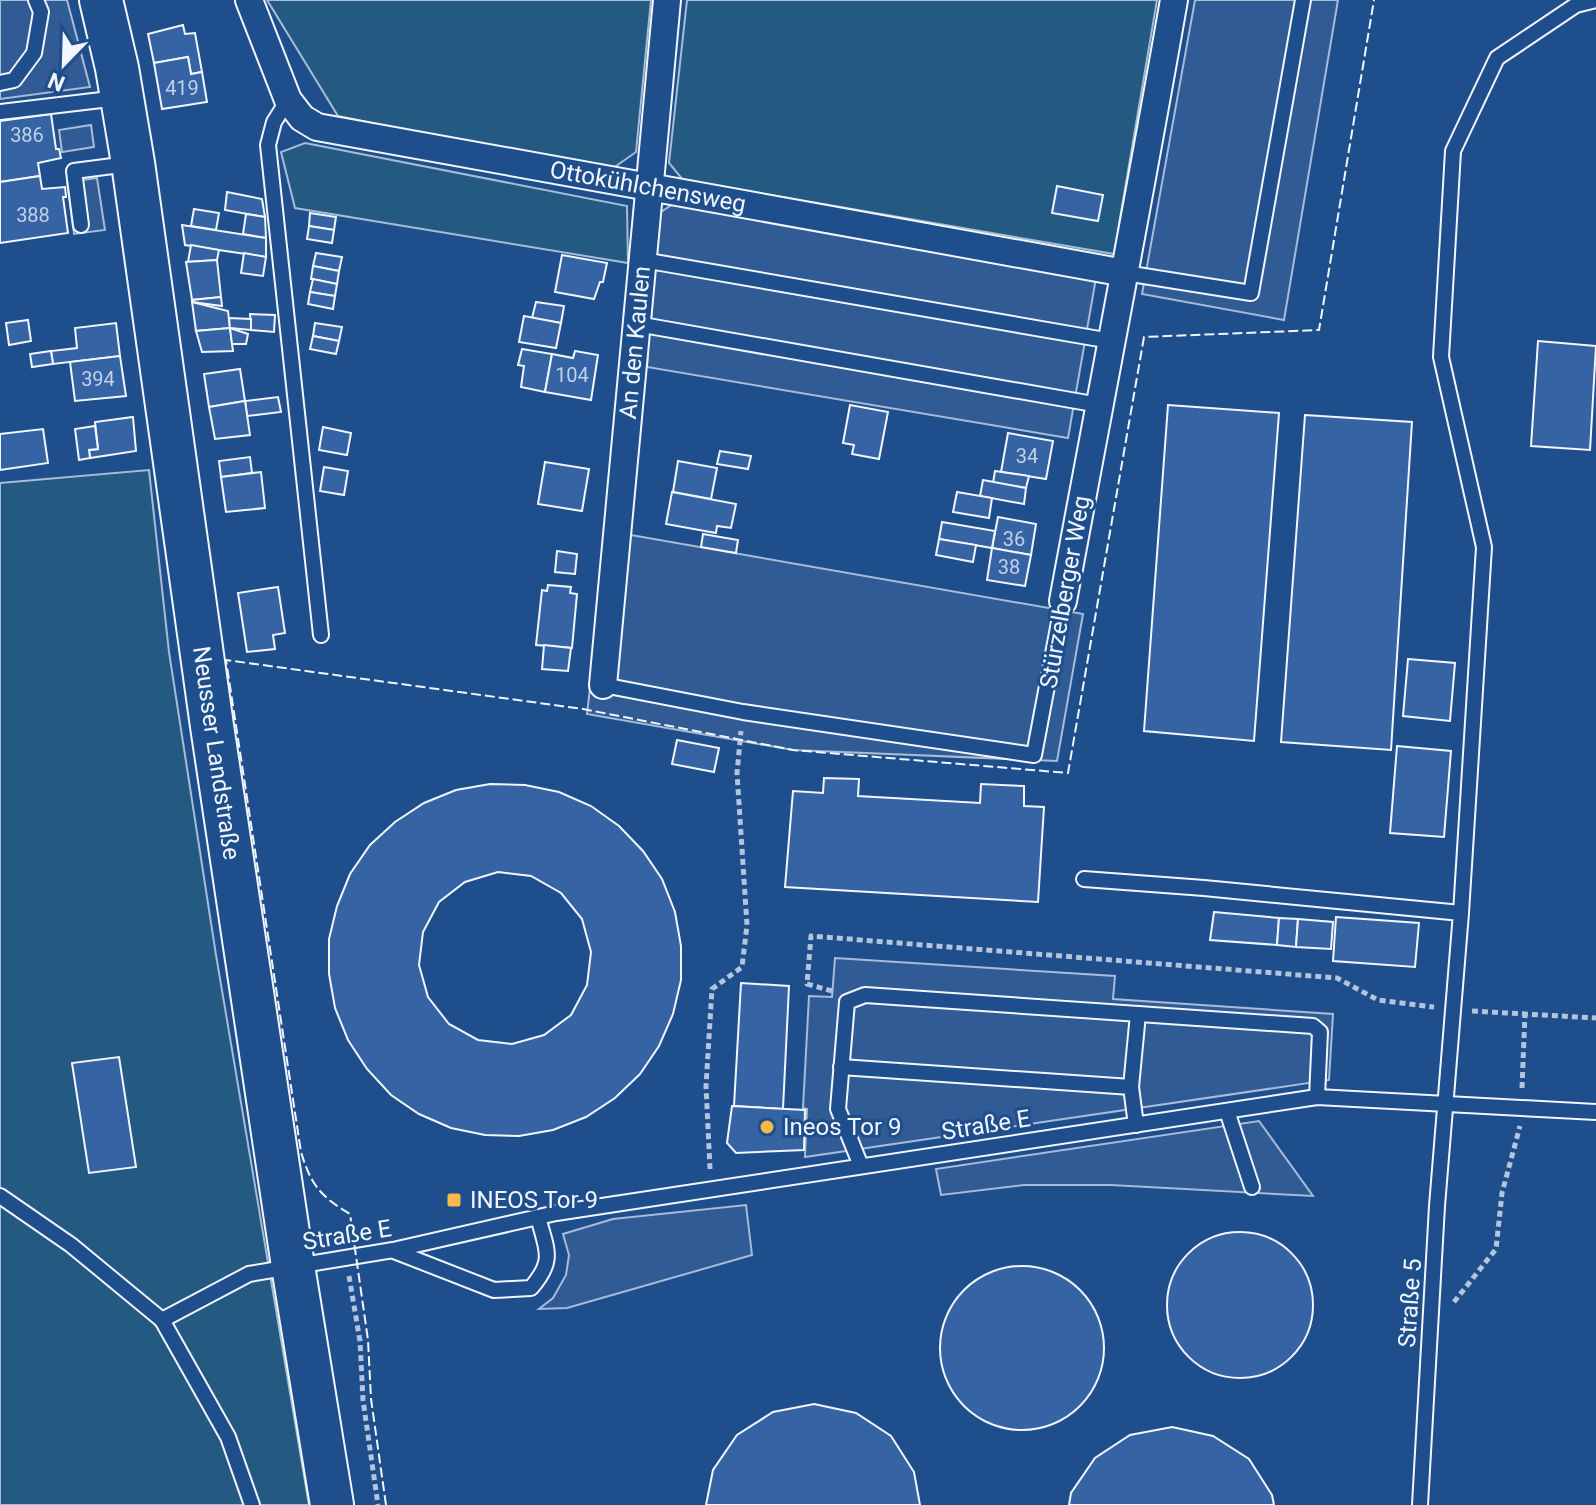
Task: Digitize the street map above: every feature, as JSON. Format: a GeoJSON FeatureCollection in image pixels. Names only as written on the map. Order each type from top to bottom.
{"type":"FeatureCollection","features":[{"type":"Feature","properties":{"kind":"main road","name":"Neusser Landstraße"},"geometry":{"type":"LineString","coordinates":[[101,0],[133,163],[212,726],[332,1505]]}},
{"type":"Feature","properties":{"kind":"street","name":"Ottokühlchensweg"},"geometry":{"type":"LineString","coordinates":[[249,0],[288,100],[302,118],[317,127],[1125,273]]}},
{"type":"Feature","properties":{"kind":"street","name":"An den Kaulen"},"geometry":{"type":"LineString","coordinates":[[603,685],[667,0]]}},
{"type":"Feature","properties":{"kind":"street","name":"Stürzelberger Weg"},"geometry":{"type":"LineString","coordinates":[[1063,601],[1174,0]]}},
{"type":"Feature","properties":{"kind":"lane"},"geometry":{"type":"LineString","coordinates":[[0,83],[14,80],[34,53],[41,12],[36,0]]}},
{"type":"Feature","properties":{"kind":"lane"},"geometry":{"type":"LineString","coordinates":[[1125,273],[1251,293],[1303,0]]}},
{"type":"Feature","properties":{"kind":"lane","name":"Straße 5"},"geometry":{"type":"LineString","coordinates":[[1420,1505],[1484,547],[1441,357],[1453,151],[1497,58],[1576,5],[1596,0]]}},
{"type":"Feature","properties":{"kind":"lane"},"geometry":{"type":"LineString","coordinates":[[0,112],[122,97]]}},
{"type":"Feature","properties":{"kind":"lane"},"geometry":{"type":"LineString","coordinates":[[288,100],[274,122],[268,145],[321,635]]}},
{"type":"Feature","properties":{"kind":"lane"},"geometry":{"type":"LineString","coordinates":[[81,225],[74,171],[133,163]]}},
{"type":"Feature","properties":{"kind":"lane"},"geometry":{"type":"LineString","coordinates":[[643,260],[1111,341]]}},
{"type":"Feature","properties":{"kind":"lane"},"geometry":{"type":"LineString","coordinates":[[637,324],[1099,405]]}},
{"type":"Feature","properties":{"kind":"lane","name":"Stürzelberger Weg"},"geometry":{"type":"LineString","coordinates":[[603,685],[743,712],[1034,755],[1063,601]]}},
{"type":"Feature","properties":{"kind":"lane"},"geometry":{"type":"LineString","coordinates":[[1084,879],[1461,913]]}},
{"type":"Feature","properties":{"kind":"lane"},"geometry":{"type":"LineString","coordinates":[[861,1166],[838,1109],[847,1002],[865,995],[1313,1026],[1320,1032],[1317,1097]]}},
{"type":"Feature","properties":{"kind":"lane"},"geometry":{"type":"LineString","coordinates":[[1136,1125],[1131,1087],[1138,1014]]}},
{"type":"Feature","properties":{"kind":"lane"},"geometry":{"type":"LineString","coordinates":[[841,1067],[1131,1087]]}},
{"type":"Feature","properties":{"kind":"lane","name":"Straße E"},"geometry":{"type":"LineString","coordinates":[[162,1320],[249,1274],[393,1250],[538,1217],[1317,1097],[1596,1112]]}},
{"type":"Feature","properties":{"kind":"lane"},"geometry":{"type":"LineString","coordinates":[[1227,1111],[1252,1187]]}},
{"type":"Feature","properties":{"kind":"lane"},"geometry":{"type":"LineString","coordinates":[[0,1196],[71,1245],[162,1320],[228,1437],[252,1505]]}},
{"type":"Feature","properties":{"kind":"lane"},"geometry":{"type":"LineString","coordinates":[[393,1250],[494,1290],[531,1288],[544,1272],[547,1257],[538,1217]]}},
{"type":"Feature","properties":{"kind":"path"},"geometry":{"type":"LineString","coordinates":[[711,1190],[706,1086],[712,989],[742,967],[747,925],[738,750]]}},
{"type":"Feature","properties":{"kind":"path"},"geometry":{"type":"LineString","coordinates":[[856,998],[807,984],[811,936],[1337,978],[1378,1000],[1454,1010],[1596,1018]]}},
{"type":"Feature","properties":{"kind":"path"},"geometry":{"type":"LineString","coordinates":[[1431,1317],[1456,1301],[1496,1249],[1502,1193],[1520,1131],[1525,1013]]}},
{"type":"Feature","properties":{"kind":"path"},"geometry":{"type":"LineString","coordinates":[[346,1257],[360,1341],[363,1400],[378,1505]]}},
{"type":"Feature","properties":{"kind":"shaded area"},"geometry":{"type":"Polygon","coordinates":[[[0,0],[67,0],[90,87],[0,99],[0,0]]]}},
{"type":"Feature","properties":{"kind":"shaded area"},"geometry":{"type":"Polygon","coordinates":[[[267,0],[651,0],[636,152],[609,171],[338,116],[267,0]]]}},
{"type":"Feature","properties":{"kind":"shaded area"},"geometry":{"type":"Polygon","coordinates":[[[687,0],[1157,0],[1114,254],[683,180],[669,163],[687,0]]]}},
{"type":"Feature","properties":{"kind":"shaded area"},"geometry":{"type":"Polygon","coordinates":[[[1195,0],[1338,0],[1284,320],[1142,294],[1195,0]]]}},
{"type":"Feature","properties":{"kind":"shaded area"},"geometry":{"type":"Polygon","coordinates":[[[91,125],[94,147],[62,152],[59,130],[91,125]]]}},
{"type":"Feature","properties":{"kind":"shaded area"},"geometry":{"type":"Polygon","coordinates":[[[305,143],[627,206],[628,263],[295,208],[281,152],[305,143]]]}},
{"type":"Feature","properties":{"kind":"shaded area"},"geometry":{"type":"Polygon","coordinates":[[[97,178],[105,230],[74,234],[67,182],[97,178]]]}},
{"type":"Feature","properties":{"kind":"shaded area"},"geometry":{"type":"Polygon","coordinates":[[[673,204],[1096,278],[1068,438],[647,367],[655,216],[673,204]]]}},
{"type":"Feature","properties":{"kind":"shaded area"},"geometry":{"type":"Polygon","coordinates":[[[149,470],[169,652],[216,955],[309,1505],[0,1505],[0,483],[149,470]]]}},
{"type":"Feature","properties":{"kind":"shaded area"},"geometry":{"type":"Polygon","coordinates":[[[608,531],[1083,614],[1057,761],[793,750],[587,714],[608,531]]]}},
{"type":"Feature","properties":{"kind":"shaded area"},"geometry":{"type":"Polygon","coordinates":[[[835,958],[1115,976],[1113,999],[1333,1014],[1329,1080],[805,1157],[807,1109],[803,1108],[809,996],[832,997],[835,958]]]}},
{"type":"Feature","properties":{"kind":"shaded area"},"geometry":{"type":"Polygon","coordinates":[[[1259,1121],[1313,1196],[1111,1185],[1024,1185],[941,1195],[936,1169],[1259,1121]]]}},
{"type":"Feature","properties":{"kind":"shaded area"},"geometry":{"type":"Polygon","coordinates":[[[746,1205],[752,1255],[567,1308],[539,1309],[553,1298],[566,1275],[569,1255],[563,1234],[613,1219],[746,1205]]]}},
{"type":"Feature","properties":{"kind":"building"},"geometry":{"type":"Polygon","coordinates":[[[183,25],[185,34],[195,33],[202,72],[191,74],[188,57],[154,63],[148,34],[183,25]]]}},
{"type":"Feature","properties":{"kind":"building"},"geometry":{"type":"Polygon","coordinates":[[[188,57],[191,74],[202,72],[207,102],[162,109],[154,63],[188,57]]]}},
{"type":"Feature","properties":{"kind":"building"},"geometry":{"type":"Polygon","coordinates":[[[51,114],[56,149],[59,149],[61,158],[38,163],[40,176],[0,182],[0,121],[51,114]]]}},
{"type":"Feature","properties":{"kind":"building"},"geometry":{"type":"Polygon","coordinates":[[[40,176],[42,189],[65,187],[66,197],[63,197],[68,233],[0,243],[0,182],[40,176]]]}},
{"type":"Feature","properties":{"kind":"building"},"geometry":{"type":"Polygon","coordinates":[[[1057,186],[1103,195],[1098,221],[1052,213],[1057,186]]]}},
{"type":"Feature","properties":{"kind":"building"},"geometry":{"type":"Polygon","coordinates":[[[227,192],[262,199],[265,217],[225,210],[227,192]]]}},
{"type":"Feature","properties":{"kind":"building"},"geometry":{"type":"Polygon","coordinates":[[[194,209],[219,213],[216,230],[191,226],[194,209]]]}},
{"type":"Feature","properties":{"kind":"building"},"geometry":{"type":"Polygon","coordinates":[[[310,213],[336,217],[334,230],[309,226],[310,213]]]}},
{"type":"Feature","properties":{"kind":"building"},"geometry":{"type":"Polygon","coordinates":[[[246,214],[265,217],[266,238],[243,234],[246,214]]]}},
{"type":"Feature","properties":{"kind":"building"},"geometry":{"type":"Polygon","coordinates":[[[182,225],[266,238],[266,257],[185,245],[182,225]]]}},
{"type":"Feature","properties":{"kind":"building"},"geometry":{"type":"Polygon","coordinates":[[[309,226],[334,230],[332,243],[307,239],[309,226]]]}},
{"type":"Feature","properties":{"kind":"building"},"geometry":{"type":"Polygon","coordinates":[[[191,245],[219,250],[217,260],[188,262],[191,245]]]}},
{"type":"Feature","properties":{"kind":"building"},"geometry":{"type":"Polygon","coordinates":[[[244,253],[266,257],[263,276],[241,273],[244,253]]]}},
{"type":"Feature","properties":{"kind":"building"},"geometry":{"type":"Polygon","coordinates":[[[316,253],[342,257],[339,271],[313,266],[316,253]]]}},
{"type":"Feature","properties":{"kind":"building"},"geometry":{"type":"Polygon","coordinates":[[[562,255],[607,263],[603,282],[600,282],[594,299],[555,292],[562,255]]]}},
{"type":"Feature","properties":{"kind":"building"},"geometry":{"type":"Polygon","coordinates":[[[217,260],[221,297],[192,300],[186,262],[217,260]]]}},
{"type":"Feature","properties":{"kind":"building"},"geometry":{"type":"Polygon","coordinates":[[[313,266],[339,271],[337,284],[311,279],[313,266]]]}},
{"type":"Feature","properties":{"kind":"building"},"geometry":{"type":"Polygon","coordinates":[[[313,279],[337,284],[335,296],[310,292],[313,279]]]}},
{"type":"Feature","properties":{"kind":"building"},"geometry":{"type":"Polygon","coordinates":[[[310,292],[335,296],[333,309],[308,304],[310,292]]]}},
{"type":"Feature","properties":{"kind":"building"},"geometry":{"type":"Polygon","coordinates":[[[221,297],[222,306],[192,302],[192,300],[221,297]]]}},
{"type":"Feature","properties":{"kind":"building"},"geometry":{"type":"Polygon","coordinates":[[[192,302],[228,311],[230,328],[196,331],[192,302]]]}},
{"type":"Feature","properties":{"kind":"building"},"geometry":{"type":"Polygon","coordinates":[[[536,302],[564,306],[561,323],[532,318],[536,302]]]}},
{"type":"Feature","properties":{"kind":"building"},"geometry":{"type":"Polygon","coordinates":[[[250,314],[275,315],[274,332],[251,330],[250,314]]]}},
{"type":"Feature","properties":{"kind":"building"},"geometry":{"type":"Polygon","coordinates":[[[524,316],[561,323],[556,348],[519,342],[524,316]]]}},
{"type":"Feature","properties":{"kind":"building"},"geometry":{"type":"Polygon","coordinates":[[[229,318],[251,319],[251,330],[230,328],[229,318]]]}},
{"type":"Feature","properties":{"kind":"building"},"geometry":{"type":"Polygon","coordinates":[[[28,320],[31,341],[9,345],[6,323],[28,320]]]}},
{"type":"Feature","properties":{"kind":"building"},"geometry":{"type":"Polygon","coordinates":[[[116,323],[120,356],[53,364],[51,351],[77,348],[75,328],[116,323]]]}},
{"type":"Feature","properties":{"kind":"building"},"geometry":{"type":"Polygon","coordinates":[[[315,323],[342,327],[339,341],[313,336],[315,323]]]}},
{"type":"Feature","properties":{"kind":"building"},"geometry":{"type":"Polygon","coordinates":[[[230,328],[233,351],[202,352],[196,331],[230,328]]]}},
{"type":"Feature","properties":{"kind":"building"},"geometry":{"type":"Polygon","coordinates":[[[230,328],[248,334],[246,344],[232,344],[230,328]]]}},
{"type":"Feature","properties":{"kind":"building"},"geometry":{"type":"Polygon","coordinates":[[[313,336],[339,341],[336,354],[310,349],[313,336]]]}},
{"type":"Feature","properties":{"kind":"building"},"geometry":{"type":"Polygon","coordinates":[[[1538,341],[1596,346],[1590,450],[1531,446],[1538,341]]]}},
{"type":"Feature","properties":{"kind":"building"},"geometry":{"type":"Polygon","coordinates":[[[522,349],[552,354],[545,392],[521,387],[524,366],[518,365],[522,349]]]}},
{"type":"Feature","properties":{"kind":"building"},"geometry":{"type":"Polygon","coordinates":[[[51,351],[53,364],[32,367],[30,354],[51,351]]]}},
{"type":"Feature","properties":{"kind":"building"},"geometry":{"type":"Polygon","coordinates":[[[575,351],[598,355],[591,400],[545,392],[552,354],[573,358],[575,351]]]}},
{"type":"Feature","properties":{"kind":"building"},"geometry":{"type":"Polygon","coordinates":[[[120,356],[126,396],[75,401],[70,362],[120,356]]]}},
{"type":"Feature","properties":{"kind":"building"},"geometry":{"type":"Polygon","coordinates":[[[240,369],[245,401],[209,407],[204,374],[240,369]]]}},
{"type":"Feature","properties":{"kind":"building"},"geometry":{"type":"Polygon","coordinates":[[[278,397],[281,412],[247,416],[245,401],[278,397]]]}},
{"type":"Feature","properties":{"kind":"building"},"geometry":{"type":"Polygon","coordinates":[[[245,401],[250,435],[215,439],[209,407],[245,401]]]}},
{"type":"Feature","properties":{"kind":"building"},"geometry":{"type":"Polygon","coordinates":[[[850,405],[888,412],[879,459],[852,454],[854,445],[843,443],[850,405]]]}},
{"type":"Feature","properties":{"kind":"building"},"geometry":{"type":"Polygon","coordinates":[[[1168,405],[1279,413],[1254,741],[1144,731],[1168,405]]]}},
{"type":"Feature","properties":{"kind":"building"},"geometry":{"type":"Polygon","coordinates":[[[1305,415],[1412,422],[1391,750],[1281,742],[1305,415]]]}},
{"type":"Feature","properties":{"kind":"building"},"geometry":{"type":"Polygon","coordinates":[[[133,417],[136,451],[90,458],[89,450],[98,449],[95,422],[133,417]]]}},
{"type":"Feature","properties":{"kind":"building"},"geometry":{"type":"Polygon","coordinates":[[[95,426],[98,449],[89,450],[90,458],[79,460],[75,429],[95,426]]]}},
{"type":"Feature","properties":{"kind":"building"},"geometry":{"type":"Polygon","coordinates":[[[323,427],[351,433],[347,455],[319,450],[323,427]]]}},
{"type":"Feature","properties":{"kind":"building"},"geometry":{"type":"Polygon","coordinates":[[[43,429],[48,463],[0,470],[0,434],[43,429]]]}},
{"type":"Feature","properties":{"kind":"building"},"geometry":{"type":"Polygon","coordinates":[[[1008,433],[1053,441],[1046,479],[1001,472],[1008,433]]]}},
{"type":"Feature","properties":{"kind":"building"},"geometry":{"type":"Polygon","coordinates":[[[720,451],[751,456],[748,469],[717,464],[720,451]]]}},
{"type":"Feature","properties":{"kind":"building"},"geometry":{"type":"Polygon","coordinates":[[[250,457],[252,473],[221,477],[219,461],[250,457]]]}},
{"type":"Feature","properties":{"kind":"building"},"geometry":{"type":"Polygon","coordinates":[[[678,461],[717,468],[711,499],[673,492],[678,461]]]}},
{"type":"Feature","properties":{"kind":"building"},"geometry":{"type":"Polygon","coordinates":[[[545,462],[589,469],[582,511],[538,504],[545,462]]]}},
{"type":"Feature","properties":{"kind":"building"},"geometry":{"type":"Polygon","coordinates":[[[324,467],[348,471],[344,495],[320,491],[324,467]]]}},
{"type":"Feature","properties":{"kind":"building"},"geometry":{"type":"Polygon","coordinates":[[[995,471],[1029,476],[1026,488],[993,483],[995,471]]]}},
{"type":"Feature","properties":{"kind":"building"},"geometry":{"type":"Polygon","coordinates":[[[261,472],[265,508],[226,512],[221,477],[261,472]]]}},
{"type":"Feature","properties":{"kind":"building"},"geometry":{"type":"Polygon","coordinates":[[[983,480],[1026,488],[1024,504],[980,496],[983,480]]]}},
{"type":"Feature","properties":{"kind":"building"},"geometry":{"type":"Polygon","coordinates":[[[672,492],[736,504],[731,528],[717,526],[716,533],[666,524],[672,492]]]}},
{"type":"Feature","properties":{"kind":"building"},"geometry":{"type":"Polygon","coordinates":[[[957,492],[992,498],[989,518],[953,512],[957,492]]]}},
{"type":"Feature","properties":{"kind":"building"},"geometry":{"type":"Polygon","coordinates":[[[998,517],[1036,524],[1031,555],[992,548],[998,517]]]}},
{"type":"Feature","properties":{"kind":"building"},"geometry":{"type":"Polygon","coordinates":[[[942,522],[995,531],[992,548],[939,539],[942,522]]]}},
{"type":"Feature","properties":{"kind":"building"},"geometry":{"type":"Polygon","coordinates":[[[703,534],[738,540],[736,553],[701,547],[703,534]]]}},
{"type":"Feature","properties":{"kind":"building"},"geometry":{"type":"Polygon","coordinates":[[[939,539],[976,545],[973,562],[936,555],[939,539]]]}},
{"type":"Feature","properties":{"kind":"building"},"geometry":{"type":"Polygon","coordinates":[[[992,548],[1031,555],[1025,586],[987,580],[992,548]]]}},
{"type":"Feature","properties":{"kind":"building"},"geometry":{"type":"Polygon","coordinates":[[[557,551],[577,554],[575,574],[555,572],[557,551]]]}},
{"type":"Feature","properties":{"kind":"building"},"geometry":{"type":"Polygon","coordinates":[[[548,585],[571,587],[570,593],[577,594],[572,648],[536,645],[542,590],[547,591],[548,585]]]}},
{"type":"Feature","properties":{"kind":"building"},"geometry":{"type":"Polygon","coordinates":[[[278,587],[285,633],[273,635],[275,649],[247,652],[238,593],[278,587]]]}},
{"type":"Feature","properties":{"kind":"building"},"geometry":{"type":"Polygon","coordinates":[[[544,645],[571,648],[568,671],[542,669],[544,645]]]}},
{"type":"Feature","properties":{"kind":"building"},"geometry":{"type":"Polygon","coordinates":[[[1408,659],[1455,663],[1450,721],[1403,716],[1408,659]]]}},
{"type":"Feature","properties":{"kind":"building"},"geometry":{"type":"Polygon","coordinates":[[[677,740],[719,748],[714,772],[672,764],[677,740]]]}},
{"type":"Feature","properties":{"kind":"building"},"geometry":{"type":"Polygon","coordinates":[[[1397,746],[1451,751],[1444,837],[1390,833],[1397,746]]]}},
{"type":"Feature","properties":{"kind":"building"},"geometry":{"type":"Polygon","coordinates":[[[824,778],[859,779],[858,796],[980,803],[981,784],[1024,786],[1024,806],[1044,807],[1038,902],[785,887],[793,791],[823,793],[824,778]]]}},
{"type":"Feature","properties":{"kind":"building"},"geometry":{"type":"Polygon","coordinates":[[[490,784],[525,785],[559,792],[591,806],[619,826],[643,851],[662,879],[675,912],[681,946],[681,980],[673,1014],[659,1046],[640,1074],[615,1098],[586,1117],[553,1130],[519,1136],[485,1135],[451,1128],[419,1114],[391,1095],[367,1069],[348,1040],[335,1008],[329,974],[329,939],[337,906],[350,874],[370,845],[395,822],[424,803],[456,790],[490,784]],[[498,872],[465,882],[439,902],[423,932],[419,965],[428,997],[449,1024],[478,1040],[512,1044],[544,1035],[571,1015],[587,985],[591,952],[582,919],[561,893],[531,876],[498,872]]]}},
{"type":"Feature","properties":{"kind":"building"},"geometry":{"type":"Polygon","coordinates":[[[1214,912],[1279,918],[1277,945],[1210,940],[1214,912]]]}},
{"type":"Feature","properties":{"kind":"building"},"geometry":{"type":"Polygon","coordinates":[[[1336,917],[1419,923],[1415,967],[1333,961],[1336,917]]]}},
{"type":"Feature","properties":{"kind":"building"},"geometry":{"type":"Polygon","coordinates":[[[1279,918],[1298,919],[1296,947],[1277,945],[1279,918]]]}},
{"type":"Feature","properties":{"kind":"building"},"geometry":{"type":"Polygon","coordinates":[[[1298,919],[1333,922],[1331,949],[1296,947],[1298,919]]]}},
{"type":"Feature","properties":{"kind":"building"},"geometry":{"type":"Polygon","coordinates":[[[741,983],[789,986],[783,1109],[734,1106],[741,983]]]}},
{"type":"Feature","properties":{"kind":"building"},"geometry":{"type":"Polygon","coordinates":[[[119,1057],[136,1167],[89,1173],[72,1063],[119,1057]]]}},
{"type":"Feature","properties":{"kind":"building","name":"Ineos Tor 9"},"geometry":{"type":"Polygon","coordinates":[[[732,1106],[805,1110],[804,1150],[736,1153],[727,1143],[732,1106]]]}},
{"type":"Feature","properties":{"kind":"building"},"geometry":{"type":"Polygon","coordinates":[[[1240,1232],[1268,1238],[1292,1253],[1307,1277],[1313,1305],[1307,1333],[1292,1357],[1268,1372],[1240,1378],[1212,1372],[1188,1357],[1173,1333],[1167,1305],[1173,1277],[1188,1253],[1212,1238],[1240,1232]]]}},
{"type":"Feature","properties":{"kind":"building"},"geometry":{"type":"Polygon","coordinates":[[[1022,1266],[1053,1272],[1080,1290],[1098,1317],[1104,1348],[1098,1379],[1080,1406],[1053,1424],[1022,1430],[991,1424],[964,1406],[946,1379],[940,1348],[946,1317],[964,1290],[991,1272],[1022,1266]]]}},
{"type":"Feature","properties":{"kind":"building"},"geometry":{"type":"Polygon","coordinates":[[[814,1404],[856,1413],[891,1436],[914,1472],[920,1505],[706,1505],[713,1470],[737,1435],[773,1412],[814,1404]]]}},
{"type":"Feature","properties":{"kind":"building"},"geometry":{"type":"Polygon","coordinates":[[[1172,1427],[1213,1436],[1249,1459],[1272,1495],[1274,1505],[1069,1505],[1071,1493],[1095,1458],[1130,1435],[1172,1427]]]}},
{"type":"Feature","properties":{"kind":"fence"},"geometry":{"type":"LineString","coordinates":[[386,1505],[350,1214],[318,1189],[301,1152],[226,660],[583,709],[793,750],[1068,773],[1144,337],[1319,330],[1374,0]]}},
{"type":"Feature","properties":{"kind":"place","name":"Ineos Tor 9"},"geometry":{"type":"Point","coordinates":[767,1127]}},
{"type":"Feature","properties":{"kind":"place","name":"INEOS Tor 9"},"geometry":{"type":"Point","coordinates":[454,1200]}}]}
